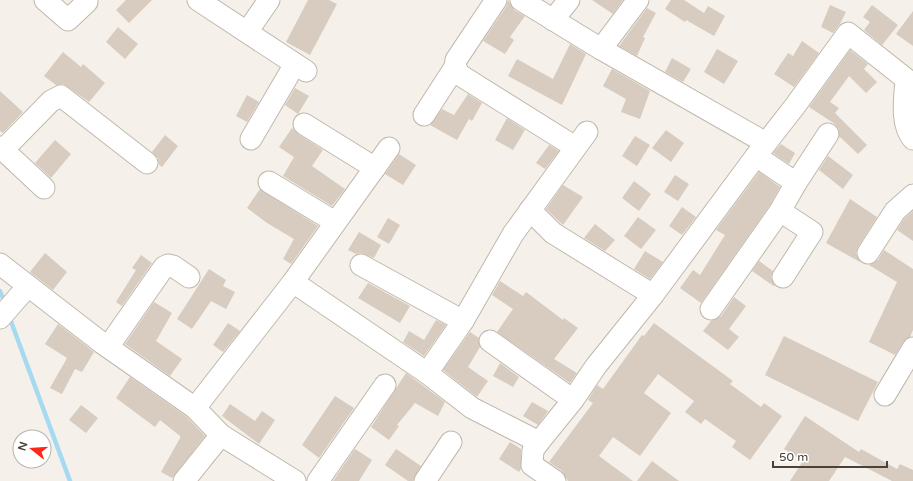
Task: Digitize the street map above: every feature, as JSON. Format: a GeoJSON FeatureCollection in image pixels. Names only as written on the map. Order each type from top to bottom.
{"type":"FeatureCollection","features":[{"type":"Feature","properties":{"kind":"street"},"geometry":{"type":"LineString","coordinates":[[45,0],[68,20],[86,2]]}},
{"type":"Feature","properties":{"kind":"street"},"geometry":{"type":"LineString","coordinates":[[198,0],[301,67],[250,139]]}},
{"type":"Feature","properties":{"kind":"street"},"geometry":{"type":"LineString","coordinates":[[246,32],[269,0]]}},
{"type":"Feature","properties":{"kind":"street"},"geometry":{"type":"LineString","coordinates":[[424,115],[455,67],[456,60],[496,0]]}},
{"type":"Feature","properties":{"kind":"street"},"geometry":{"type":"LineString","coordinates":[[520,0],[761,149],[796,183]]}},
{"type":"Feature","properties":{"kind":"street"},"geometry":{"type":"LineString","coordinates":[[553,20],[569,0]]}},
{"type":"Feature","properties":{"kind":"street"},"geometry":{"type":"LineString","coordinates":[[601,49],[638,0]]}},
{"type":"Feature","properties":{"kind":"street"},"geometry":{"type":"LineString","coordinates":[[555,481],[532,465],[533,450],[573,400],[596,366],[653,295],[848,33],[910,75],[904,109],[909,134],[913,139]]}},
{"type":"Feature","properties":{"kind":"street"},"geometry":{"type":"LineString","coordinates":[[427,373],[463,321],[514,234],[581,139],[460,76],[455,67]]}},
{"type":"Feature","properties":{"kind":"street"},"geometry":{"type":"LineString","coordinates":[[44,188],[1,148],[52,101],[61,96],[147,163]]}},
{"type":"Feature","properties":{"kind":"street"},"geometry":{"type":"LineString","coordinates":[[304,124],[375,168]]}},
{"type":"Feature","properties":{"kind":"street"},"geometry":{"type":"LineString","coordinates":[[711,309],[780,211],[796,183],[828,134]]}},
{"type":"Feature","properties":{"kind":"street"},"geometry":{"type":"LineString","coordinates":[[195,408],[293,282],[389,148]]}},
{"type":"Feature","properties":{"kind":"street"},"geometry":{"type":"LineString","coordinates":[[269,182],[335,222]]}},
{"type":"Feature","properties":{"kind":"street"},"geometry":{"type":"LineString","coordinates":[[868,253],[896,211],[913,195]]}},
{"type":"Feature","properties":{"kind":"street"},"geometry":{"type":"LineString","coordinates":[[530,210],[552,233],[653,295]]}},
{"type":"Feature","properties":{"kind":"street"},"geometry":{"type":"LineString","coordinates":[[780,211],[812,232],[783,277]]}},
{"type":"Feature","properties":{"kind":"street"},"geometry":{"type":"LineString","coordinates":[[0,264],[108,347],[195,408],[221,435],[294,481]]}},
{"type":"Feature","properties":{"kind":"street"},"geometry":{"type":"LineString","coordinates":[[108,347],[164,267],[168,265],[174,266],[189,277]]}},
{"type":"Feature","properties":{"kind":"street"},"geometry":{"type":"LineString","coordinates":[[361,265],[463,321]]}},
{"type":"Feature","properties":{"kind":"street"},"geometry":{"type":"LineString","coordinates":[[293,282],[427,373],[472,408],[539,442]]}},
{"type":"Feature","properties":{"kind":"street"},"geometry":{"type":"LineString","coordinates":[[5,312],[28,286]]}},
{"type":"Feature","properties":{"kind":"street"},"geometry":{"type":"LineString","coordinates":[[490,341],[573,400]]}},
{"type":"Feature","properties":{"kind":"street"},"geometry":{"type":"LineString","coordinates":[[885,395],[913,348]]}},
{"type":"Feature","properties":{"kind":"street"},"geometry":{"type":"LineString","coordinates":[[318,481],[385,385]]}},
{"type":"Feature","properties":{"kind":"street"},"geometry":{"type":"LineString","coordinates":[[184,481],[221,435]]}},
{"type":"Feature","properties":{"kind":"street"},"geometry":{"type":"LineString","coordinates":[[425,481],[451,442]]}},
{"type":"Feature","properties":{"kind":"building"},"geometry":{"type":"Polygon","coordinates":[[[126,0],[152,0],[129,23],[116,10],[126,0]]]}},
{"type":"Feature","properties":{"kind":"building"},"geometry":{"type":"Polygon","coordinates":[[[308,0],[329,0],[337,4],[310,55],[286,42],[308,0]]]}},
{"type":"Feature","properties":{"kind":"building"},"geometry":{"type":"Polygon","coordinates":[[[508,0],[514,10],[525,16],[510,37],[514,40],[505,54],[483,41],[506,7],[508,0]]]}},
{"type":"Feature","properties":{"kind":"building"},"geometry":{"type":"Polygon","coordinates":[[[592,0],[623,0],[613,14],[592,0]]]}},
{"type":"Feature","properties":{"kind":"building"},"geometry":{"type":"Polygon","coordinates":[[[671,0],[684,0],[704,13],[708,6],[725,16],[714,36],[686,20],[685,22],[665,9],[671,0]]]}},
{"type":"Feature","properties":{"kind":"building"},"geometry":{"type":"Polygon","coordinates":[[[830,5],[846,12],[840,24],[833,33],[821,27],[830,5]]]}},
{"type":"Feature","properties":{"kind":"building"},"geometry":{"type":"Polygon","coordinates":[[[872,5],[898,25],[882,45],[864,30],[870,22],[863,17],[872,5]]]}},
{"type":"Feature","properties":{"kind":"building"},"geometry":{"type":"Polygon","coordinates":[[[647,8],[656,13],[643,37],[645,38],[637,56],[619,46],[647,8]]]}},
{"type":"Feature","properties":{"kind":"building"},"geometry":{"type":"Polygon","coordinates":[[[913,11],[913,46],[896,34],[913,11]]]}},
{"type":"Feature","properties":{"kind":"building"},"geometry":{"type":"Polygon","coordinates":[[[118,27],[138,44],[125,59],[106,42],[118,27]]]}},
{"type":"Feature","properties":{"kind":"building"},"geometry":{"type":"Polygon","coordinates":[[[802,41],[819,53],[794,87],[774,74],[788,53],[793,56],[802,41]]]}},
{"type":"Feature","properties":{"kind":"building"},"geometry":{"type":"Polygon","coordinates":[[[570,44],[586,54],[562,105],[508,76],[517,59],[553,79],[570,44]]]}},
{"type":"Feature","properties":{"kind":"building"},"geometry":{"type":"Polygon","coordinates":[[[717,49],[738,61],[724,84],[704,72],[717,49]]]}},
{"type":"Feature","properties":{"kind":"building"},"geometry":{"type":"Polygon","coordinates":[[[850,50],[868,64],[864,69],[877,82],[866,93],[849,76],[830,102],[839,108],[835,113],[867,145],[858,154],[839,136],[839,129],[835,124],[809,107],[850,50]]]}},
{"type":"Feature","properties":{"kind":"building"},"geometry":{"type":"Polygon","coordinates":[[[63,52],[81,67],[83,64],[105,83],[89,102],[63,84],[56,85],[44,76],[63,52]]]}},
{"type":"Feature","properties":{"kind":"building"},"geometry":{"type":"Polygon","coordinates":[[[672,58],[691,69],[683,82],[665,72],[672,58]]]}},
{"type":"Feature","properties":{"kind":"building"},"geometry":{"type":"Polygon","coordinates":[[[612,69],[650,91],[640,119],[621,112],[626,99],[603,86],[612,69]]]}},
{"type":"Feature","properties":{"kind":"building"},"geometry":{"type":"Polygon","coordinates":[[[295,88],[309,96],[298,114],[285,105],[295,88]]]}},
{"type":"Feature","properties":{"kind":"building"},"geometry":{"type":"Polygon","coordinates":[[[0,91],[23,112],[3,133],[0,131],[0,91]]]}},
{"type":"Feature","properties":{"kind":"building"},"geometry":{"type":"Polygon","coordinates":[[[468,94],[482,103],[472,121],[469,119],[457,140],[430,125],[442,109],[454,115],[468,94]]]}},
{"type":"Feature","properties":{"kind":"building"},"geometry":{"type":"Polygon","coordinates":[[[247,95],[259,102],[247,122],[236,116],[247,95]]]}},
{"type":"Feature","properties":{"kind":"building"},"geometry":{"type":"Polygon","coordinates":[[[507,118],[525,130],[513,150],[495,140],[507,118]]]}},
{"type":"Feature","properties":{"kind":"building"},"geometry":{"type":"Polygon","coordinates":[[[292,128],[298,134],[323,150],[312,166],[345,189],[332,206],[283,176],[294,157],[279,147],[292,128]]]}},
{"type":"Feature","properties":{"kind":"building"},"geometry":{"type":"Polygon","coordinates":[[[666,130],[684,143],[671,162],[652,148],[666,130]]]}},
{"type":"Feature","properties":{"kind":"building"},"geometry":{"type":"Polygon","coordinates":[[[165,135],[178,146],[162,167],[159,165],[158,158],[152,152],[165,135]]]}},
{"type":"Feature","properties":{"kind":"building"},"geometry":{"type":"Polygon","coordinates":[[[635,136],[650,145],[637,166],[622,156],[635,136]]]}},
{"type":"Feature","properties":{"kind":"building"},"geometry":{"type":"Polygon","coordinates":[[[55,140],[71,154],[51,178],[35,163],[55,140]]]}},
{"type":"Feature","properties":{"kind":"building"},"geometry":{"type":"Polygon","coordinates":[[[781,144],[795,153],[789,164],[773,153],[781,144]]]}},
{"type":"Feature","properties":{"kind":"building"},"geometry":{"type":"Polygon","coordinates":[[[549,145],[559,151],[545,169],[536,163],[549,145]]]}},
{"type":"Feature","properties":{"kind":"building"},"geometry":{"type":"Polygon","coordinates":[[[399,154],[416,165],[403,185],[385,174],[399,154]]]}},
{"type":"Feature","properties":{"kind":"building"},"geometry":{"type":"Polygon","coordinates":[[[828,156],[853,175],[843,189],[819,170],[828,156]]]}},
{"type":"Feature","properties":{"kind":"building"},"geometry":{"type":"Polygon","coordinates":[[[759,172],[780,187],[770,205],[701,303],[680,288],[693,270],[700,275],[725,235],[716,230],[759,172]]]}},
{"type":"Feature","properties":{"kind":"building"},"geometry":{"type":"Polygon","coordinates":[[[675,175],[689,184],[678,201],[664,192],[675,175]]]}},
{"type":"Feature","properties":{"kind":"building"},"geometry":{"type":"Polygon","coordinates":[[[634,181],[651,194],[639,211],[622,198],[634,181]]]}},
{"type":"Feature","properties":{"kind":"building"},"geometry":{"type":"Polygon","coordinates":[[[563,185],[583,197],[563,225],[546,209],[563,185]]]}},
{"type":"Feature","properties":{"kind":"building"},"geometry":{"type":"Polygon","coordinates":[[[260,189],[318,226],[291,264],[283,259],[294,239],[267,223],[247,208],[260,189]]]}},
{"type":"Feature","properties":{"kind":"building"},"geometry":{"type":"Polygon","coordinates":[[[850,199],[877,217],[858,247],[856,253],[860,262],[826,243],[850,199]]]}},
{"type":"Feature","properties":{"kind":"building"},"geometry":{"type":"Polygon","coordinates":[[[682,207],[696,217],[682,235],[669,226],[682,207]]]}},
{"type":"Feature","properties":{"kind":"building"},"geometry":{"type":"Polygon","coordinates":[[[913,211],[913,241],[897,230],[904,219],[913,211]]]}},
{"type":"Feature","properties":{"kind":"building"},"geometry":{"type":"Polygon","coordinates":[[[638,217],[656,230],[641,249],[624,236],[638,217]]]}},
{"type":"Feature","properties":{"kind":"building"},"geometry":{"type":"Polygon","coordinates":[[[388,218],[400,225],[389,244],[377,237],[388,218]]]}},
{"type":"Feature","properties":{"kind":"building"},"geometry":{"type":"Polygon","coordinates":[[[595,224],[615,240],[605,251],[584,238],[595,224]]]}},
{"type":"Feature","properties":{"kind":"building"},"geometry":{"type":"Polygon","coordinates":[[[359,232],[381,245],[374,258],[361,253],[356,254],[348,250],[359,232]]]}},
{"type":"Feature","properties":{"kind":"building"},"geometry":{"type":"Polygon","coordinates":[[[884,250],[913,269],[913,330],[910,337],[903,342],[895,355],[869,342],[897,282],[869,265],[878,260],[884,250]]]}},
{"type":"Feature","properties":{"kind":"building"},"geometry":{"type":"Polygon","coordinates":[[[645,251],[663,262],[650,279],[634,269],[645,251]]]}},
{"type":"Feature","properties":{"kind":"building"},"geometry":{"type":"Polygon","coordinates":[[[45,253],[67,272],[53,290],[30,272],[45,253]]]}},
{"type":"Feature","properties":{"kind":"building"},"geometry":{"type":"Polygon","coordinates":[[[141,255],[152,263],[122,306],[116,302],[136,270],[132,268],[141,255]]]}},
{"type":"Feature","properties":{"kind":"building"},"geometry":{"type":"Polygon","coordinates":[[[759,261],[773,271],[771,277],[775,287],[752,271],[759,261]]]}},
{"type":"Feature","properties":{"kind":"building"},"geometry":{"type":"Polygon","coordinates":[[[209,269],[226,280],[223,286],[235,292],[226,309],[211,301],[192,329],[177,319],[209,269]]]}},
{"type":"Feature","properties":{"kind":"building"},"geometry":{"type":"Polygon","coordinates":[[[500,281],[523,296],[526,292],[563,320],[564,318],[578,328],[554,359],[577,373],[570,383],[497,332],[513,309],[492,295],[500,281]]]}},
{"type":"Feature","properties":{"kind":"building"},"geometry":{"type":"Polygon","coordinates":[[[368,283],[410,306],[400,323],[358,298],[368,283]]]}},
{"type":"Feature","properties":{"kind":"building"},"geometry":{"type":"Polygon","coordinates":[[[734,297],[746,306],[729,329],[739,337],[728,350],[703,331],[711,321],[721,316],[734,297]]]}},
{"type":"Feature","properties":{"kind":"building"},"geometry":{"type":"Polygon","coordinates":[[[154,302],[172,313],[156,341],[182,359],[170,376],[125,344],[154,302]]]}},
{"type":"Feature","properties":{"kind":"building"},"geometry":{"type":"Polygon","coordinates":[[[436,320],[446,325],[424,356],[403,342],[409,331],[424,340],[436,320]]]}},
{"type":"Feature","properties":{"kind":"building"},"geometry":{"type":"Polygon","coordinates":[[[228,323],[240,331],[223,352],[213,345],[228,323]]]}},
{"type":"Feature","properties":{"kind":"building"},"geometry":{"type":"Polygon","coordinates":[[[654,323],[733,381],[730,384],[761,407],[764,403],[782,416],[750,460],[732,447],[736,441],[705,419],[701,424],[685,412],[694,401],[658,374],[644,393],[671,413],[640,456],[613,437],[599,456],[633,481],[568,481],[562,471],[549,462],[593,403],[588,400],[597,385],[603,389],[642,335],[644,336],[654,323]]]}},
{"type":"Feature","properties":{"kind":"building"},"geometry":{"type":"Polygon","coordinates":[[[58,324],[94,352],[82,372],[75,369],[62,394],[50,388],[67,358],[45,344],[58,324]]]}},
{"type":"Feature","properties":{"kind":"building"},"geometry":{"type":"Polygon","coordinates":[[[470,332],[479,338],[480,347],[468,367],[488,381],[477,397],[443,370],[470,332]]]}},
{"type":"Feature","properties":{"kind":"building"},"geometry":{"type":"Polygon","coordinates":[[[784,336],[878,382],[858,421],[765,375],[784,336]]]}},
{"type":"Feature","properties":{"kind":"building"},"geometry":{"type":"Polygon","coordinates":[[[500,363],[519,377],[513,387],[493,376],[500,363]]]}},
{"type":"Feature","properties":{"kind":"building"},"geometry":{"type":"Polygon","coordinates":[[[406,373],[445,402],[438,416],[415,403],[397,425],[399,426],[389,440],[371,427],[406,373]]]}},
{"type":"Feature","properties":{"kind":"building"},"geometry":{"type":"Polygon","coordinates":[[[130,377],[187,417],[205,436],[172,478],[161,472],[180,436],[160,420],[155,427],[116,398],[130,377]]]}},
{"type":"Feature","properties":{"kind":"building"},"geometry":{"type":"Polygon","coordinates":[[[335,396],[354,408],[319,458],[302,445],[335,396]]]}},
{"type":"Feature","properties":{"kind":"building"},"geometry":{"type":"Polygon","coordinates":[[[532,402],[548,411],[538,425],[523,416],[532,402]]]}},
{"type":"Feature","properties":{"kind":"building"},"geometry":{"type":"Polygon","coordinates":[[[230,404],[255,421],[262,411],[275,420],[259,444],[222,416],[230,404]]]}},
{"type":"Feature","properties":{"kind":"building"},"geometry":{"type":"Polygon","coordinates":[[[81,405],[98,418],[86,433],[69,420],[81,405]]]}},
{"type":"Feature","properties":{"kind":"building"},"geometry":{"type":"Polygon","coordinates":[[[805,416],[859,452],[861,449],[897,469],[900,464],[913,470],[913,481],[892,481],[845,457],[829,481],[790,481],[803,461],[784,449],[805,416]]]}},
{"type":"Feature","properties":{"kind":"building"},"geometry":{"type":"Polygon","coordinates":[[[510,442],[521,449],[521,469],[519,472],[499,459],[510,442]]]}},
{"type":"Feature","properties":{"kind":"building"},"geometry":{"type":"Polygon","coordinates":[[[355,449],[372,460],[359,481],[333,481],[355,449]]]}},
{"type":"Feature","properties":{"kind":"building"},"geometry":{"type":"Polygon","coordinates":[[[396,449],[421,466],[413,481],[408,481],[385,465],[396,449]]]}},
{"type":"Feature","properties":{"kind":"building"},"geometry":{"type":"Polygon","coordinates":[[[652,461],[679,481],[637,481],[652,461]]]}},
{"type":"Feature","properties":{"kind":"waterway"},"geometry":{"type":"LineString","coordinates":[[0,291],[5,303]]}},
{"type":"Feature","properties":{"kind":"waterway"},"geometry":{"type":"LineString","coordinates":[[9,316],[70,481]]}}]}
